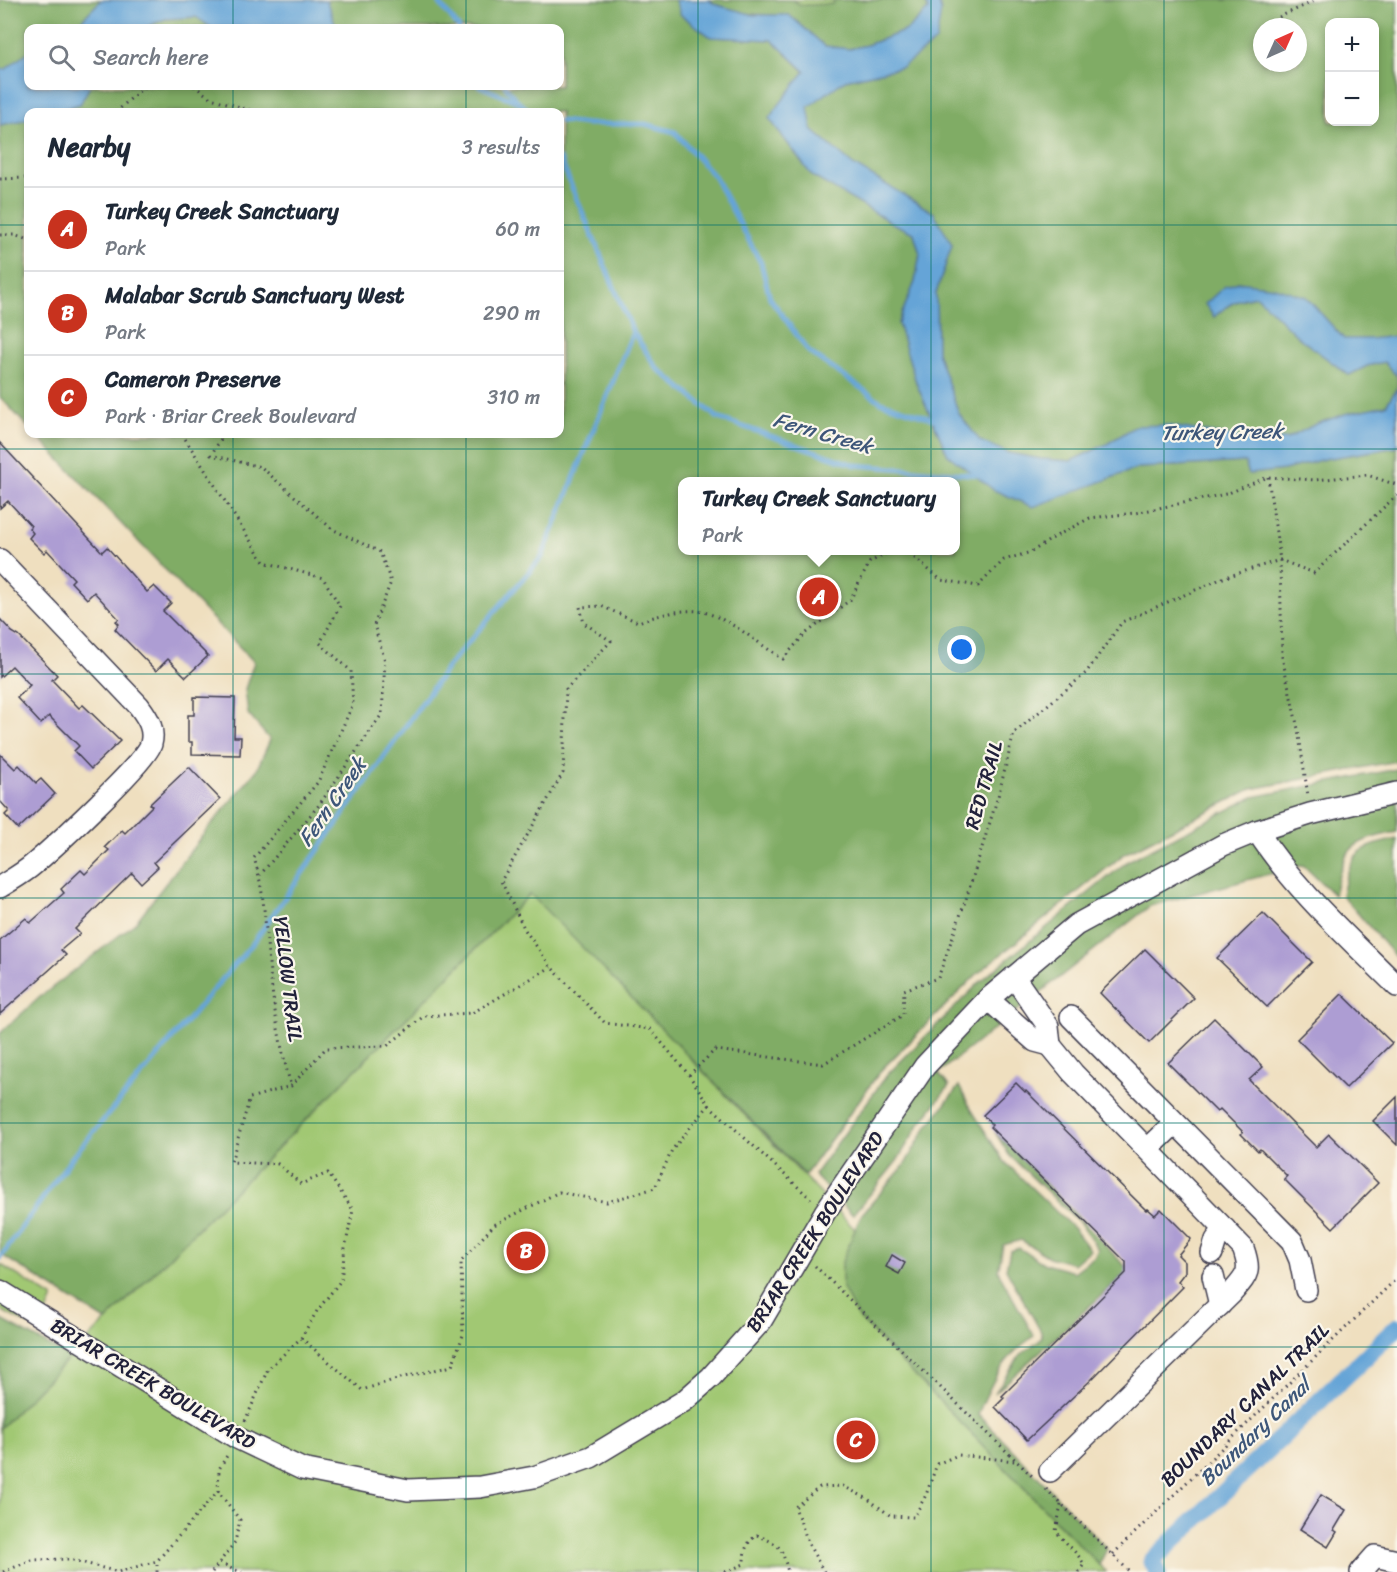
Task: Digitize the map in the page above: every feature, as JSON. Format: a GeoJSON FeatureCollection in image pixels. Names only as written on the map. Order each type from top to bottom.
{"type":"FeatureCollection","features":[{"type":"Feature","properties":{"kind":"street"},"geometry":{"type":"LineString","coordinates":[[0,560],[139,706],[149,720],[153,733],[150,747],[135,766],[33,866],[0,887]]}},
{"type":"Feature","properties":{"kind":"street","name":"BRIAR CREEK BOULEVARD"},"geometry":{"type":"LineString","coordinates":[[0,1291],[237,1438],[302,1469],[408,1490],[480,1487],[534,1477],[591,1457],[684,1401],[711,1377],[761,1321],[825,1212],[925,1066],[988,999],[1076,925],[1223,845],[1257,831],[1310,814],[1397,793]]}},
{"type":"Feature","properties":{"kind":"street"},"geometry":{"type":"LineString","coordinates":[[1257,831],[1274,858],[1307,895],[1397,986]]}},
{"type":"Feature","properties":{"kind":"street"},"geometry":{"type":"LineString","coordinates":[[1014,977],[1048,1026],[1050,1045],[1073,1072],[1243,1248],[1249,1264],[1246,1277],[1220,1305],[1050,1470]]}},
{"type":"Feature","properties":{"kind":"street"},"geometry":{"type":"LineString","coordinates":[[988,999],[1035,1041],[1050,1045]]}},
{"type":"Feature","properties":{"kind":"street"},"geometry":{"type":"LineString","coordinates":[[1071,1017],[1292,1240],[1300,1260],[1306,1290]]}},
{"type":"Feature","properties":{"kind":"street"},"geometry":{"type":"LineString","coordinates":[[1148,1149],[1175,1124]]}},
{"type":"Feature","properties":{"kind":"street"},"geometry":{"type":"LineString","coordinates":[[1212,1253],[1216,1240],[1225,1229]]}},
{"type":"Feature","properties":{"kind":"street"},"geometry":{"type":"LineString","coordinates":[[1213,1276],[1220,1305]]}},
{"type":"Feature","properties":{"kind":"street"},"geometry":{"type":"LineString","coordinates":[[1361,1572],[1375,1556],[1397,1561]]}},
{"type":"Feature","properties":{"kind":"path"},"geometry":{"type":"LineString","coordinates":[[1278,17],[1317,0]]}},
{"type":"Feature","properties":{"kind":"path"},"geometry":{"type":"LineString","coordinates":[[120,108],[141,90]]}},
{"type":"Feature","properties":{"kind":"path"},"geometry":{"type":"LineString","coordinates":[[200,90],[211,98],[243,108]]}},
{"type":"Feature","properties":{"kind":"path"},"geometry":{"type":"LineString","coordinates":[[0,179],[24,178]]}},
{"type":"Feature","properties":{"kind":"path"},"geometry":{"type":"LineString","coordinates":[[0,235],[14,235],[24,239]]}},
{"type":"Feature","properties":{"kind":"path","name":"YELLOW TRAIL"},"geometry":{"type":"LineString","coordinates":[[185,438],[264,562],[323,578],[340,606],[320,643],[351,671],[353,704],[318,782],[254,858],[260,875],[269,965],[281,1048],[291,1086]]}},
{"type":"Feature","properties":{"kind":"path"},"geometry":{"type":"LineString","coordinates":[[222,438],[211,455],[261,467],[332,529],[380,552],[391,582],[374,625],[385,661],[382,714],[320,806],[260,875]]}},
{"type":"Feature","properties":{"kind":"path"},"geometry":{"type":"LineString","coordinates":[[911,555],[940,580],[978,586],[1004,560],[1031,552],[1058,534],[1090,518],[1135,513],[1226,494],[1268,477],[1315,480],[1367,475],[1397,485]]}},
{"type":"Feature","properties":{"kind":"path"},"geometry":{"type":"LineString","coordinates":[[1268,477],[1280,560],[1282,657],[1298,729],[1310,814]]}},
{"type":"Feature","properties":{"kind":"path"},"geometry":{"type":"LineString","coordinates":[[1280,560],[1314,573],[1397,495]]}},
{"type":"Feature","properties":{"kind":"path"},"geometry":{"type":"LineString","coordinates":[[825,1212],[709,1105],[689,1075],[650,1029],[605,1023],[551,967],[525,930],[501,881],[563,773],[566,689],[611,641],[584,623],[580,607],[602,606],[638,622],[669,612],[705,612],[732,626],[783,659],[804,635],[850,600],[870,562],[883,555]]}},
{"type":"Feature","properties":{"kind":"path","name":"RED TRAIL"},"geometry":{"type":"LineString","coordinates":[[689,1075],[715,1050],[823,1064],[903,1015],[904,990],[938,978],[986,836],[1014,733],[1086,673],[1122,622],[1223,578],[1280,560]]}},
{"type":"Feature","properties":{"kind":"path"},"geometry":{"type":"LineString","coordinates":[[3,1572],[32,1560],[69,1559],[119,1572],[158,1561],[218,1491],[219,1469],[237,1438],[268,1369],[301,1338],[317,1311],[341,1280],[353,1210],[328,1173],[301,1184],[278,1164],[231,1162],[250,1098],[291,1086],[326,1048],[387,1046],[424,1016],[472,1013],[551,967]]}},
{"type":"Feature","properties":{"kind":"path"},"geometry":{"type":"LineString","coordinates":[[301,1338],[362,1390],[400,1378],[452,1366],[463,1335],[461,1261],[494,1225],[559,1191],[607,1202],[655,1188],[672,1150],[709,1105]]}},
{"type":"Feature","properties":{"kind":"path"},"geometry":{"type":"LineString","coordinates":[[802,1253],[1130,1572]]}},
{"type":"Feature","properties":{"kind":"path","name":"BOUNDARY CANAL TRAIL"},"geometry":{"type":"LineString","coordinates":[[1113,1554],[1397,1278]]}},
{"type":"Feature","properties":{"kind":"path"},"geometry":{"type":"LineString","coordinates":[[824,1572],[809,1545],[795,1507],[820,1487],[843,1485],[868,1499],[891,1516],[914,1517],[926,1495],[937,1464],[958,1455],[1016,1461]]}},
{"type":"Feature","properties":{"kind":"path"},"geometry":{"type":"LineString","coordinates":[[212,1572],[235,1542],[240,1520],[218,1491]]}},
{"type":"Feature","properties":{"kind":"path"},"geometry":{"type":"LineString","coordinates":[[1061,1504],[1056,1531],[1084,1564],[1079,1572]]}},
{"type":"Feature","properties":{"kind":"path"},"geometry":{"type":"LineString","coordinates":[[725,1572],[744,1564],[747,1543],[758,1535],[777,1544],[783,1552],[788,1572]]}},
{"type":"Feature","properties":{"kind":"path"},"geometry":{"type":"LineString","coordinates":[[157,1572],[158,1561]]}},
{"type":"Feature","properties":{"kind":"path"},"geometry":{"type":"LineString","coordinates":[[220,1562],[242,1572]]}},
{"type":"Feature","properties":{"kind":"green space"},"geometry":{"type":"Polygon","coordinates":[[[0,0],[1397,0],[1397,760],[1251,789],[1124,854],[977,974],[881,1070],[805,1175],[685,1053],[897,1273],[856,1315],[1106,1572],[0,1572],[0,1428],[530,894],[560,438],[564,438],[564,108],[24,108],[24,375],[0,350],[0,0]]]}},
{"type":"Feature","properties":{"kind":"green space"},"geometry":{"type":"Polygon","coordinates":[[[0,0],[101,0],[78,24],[24,24],[24,55],[6,69],[0,70],[0,0]]]}},
{"type":"Feature","properties":{"kind":"green space"},"geometry":{"type":"Polygon","coordinates":[[[326,0],[675,0],[681,15],[711,37],[772,40],[805,72],[769,118],[812,176],[894,224],[914,233],[920,254],[915,282],[898,323],[917,385],[948,455],[1033,506],[1138,468],[1245,462],[1249,474],[1284,470],[1324,459],[1397,447],[1397,761],[1251,789],[1124,854],[977,974],[881,1070],[805,1175],[530,894],[106,1321],[0,1254],[0,1033],[40,997],[135,923],[256,771],[270,740],[248,714],[245,689],[254,662],[39,438],[564,438],[564,108],[66,108],[80,104],[88,90],[564,90],[564,24],[335,24],[326,0]]]}},
{"type":"Feature","properties":{"kind":"green space"},"geometry":{"type":"Polygon","coordinates":[[[708,0],[792,0],[801,5],[833,4],[834,0],[925,0],[928,10],[907,30],[867,45],[849,49],[825,46],[789,15],[737,11],[708,0]]]}},
{"type":"Feature","properties":{"kind":"green space"},"geometry":{"type":"Polygon","coordinates":[[[938,0],[1397,0],[1397,336],[1344,339],[1306,297],[1238,282],[1214,317],[1234,303],[1257,296],[1298,337],[1349,375],[1367,366],[1384,362],[1397,376],[1397,388],[1386,405],[1345,414],[1316,424],[1287,439],[1241,438],[1136,426],[1107,444],[1071,461],[1008,453],[980,441],[959,414],[937,352],[936,293],[952,245],[934,213],[853,165],[812,130],[807,106],[845,80],[902,67],[941,11],[938,0]]]}},
{"type":"Feature","properties":{"kind":"green space"},"geometry":{"type":"Polygon","coordinates":[[[197,17],[207,24],[153,24],[165,19],[197,17]]]}},
{"type":"Feature","properties":{"kind":"green space"},"geometry":{"type":"Polygon","coordinates":[[[24,120],[24,423],[0,397],[0,125],[24,120]]]}},
{"type":"Feature","properties":{"kind":"green space"},"geometry":{"type":"Polygon","coordinates":[[[1397,769],[1397,832],[1368,839],[1352,849],[1342,866],[1334,895],[1303,865],[1150,906],[938,1073],[949,1086],[919,1125],[897,1161],[853,1215],[814,1175],[887,1075],[982,980],[1128,861],[1253,797],[1397,769]]]}},
{"type":"Feature","properties":{"kind":"green space"},"geometry":{"type":"Polygon","coordinates":[[[1397,839],[1397,959],[1342,895],[1352,861],[1357,855],[1372,846],[1397,839]]]}},
{"type":"Feature","properties":{"kind":"green space"},"geometry":{"type":"Polygon","coordinates":[[[959,1086],[1003,1160],[1074,1229],[1090,1250],[1074,1264],[1049,1257],[1021,1240],[1003,1245],[998,1271],[1034,1336],[1015,1352],[1000,1370],[978,1414],[1107,1549],[1099,1565],[856,1315],[842,1286],[842,1262],[862,1214],[904,1166],[925,1130],[959,1086]]]}},
{"type":"Feature","properties":{"kind":"green space"},"geometry":{"type":"Polygon","coordinates":[[[995,1132],[1129,1270],[995,1393],[1021,1354],[1042,1337],[1006,1269],[1010,1251],[1019,1248],[1045,1264],[1074,1272],[1095,1256],[1098,1249],[1080,1223],[1009,1155],[995,1132]]]}},
{"type":"Feature","properties":{"kind":"green space"},"geometry":{"type":"Polygon","coordinates":[[[0,1264],[53,1298],[39,1330],[0,1310],[0,1264]]]}},
{"type":"Feature","properties":{"kind":"green space"},"geometry":{"type":"Polygon","coordinates":[[[0,1319],[70,1357],[0,1428],[0,1319]]]}},
{"type":"Feature","properties":{"kind":"water"},"geometry":{"type":"Polygon","coordinates":[[[101,0],[326,0],[335,24],[206,24],[196,17],[165,19],[153,24],[78,24],[101,0]]]}},
{"type":"Feature","properties":{"kind":"water"},"geometry":{"type":"Polygon","coordinates":[[[675,0],[708,0],[717,5],[754,15],[789,15],[825,46],[849,49],[867,45],[907,30],[928,10],[925,0],[938,0],[941,11],[936,41],[902,67],[845,80],[808,107],[812,130],[853,165],[934,213],[952,245],[936,293],[937,352],[959,414],[980,441],[1008,453],[1071,461],[1107,444],[1136,426],[1165,425],[1241,438],[1287,439],[1316,424],[1345,414],[1386,405],[1397,388],[1397,447],[1324,459],[1284,470],[1249,474],[1245,462],[1138,468],[1033,507],[994,490],[948,455],[917,385],[898,323],[915,282],[920,254],[914,233],[894,224],[812,176],[769,118],[805,71],[772,40],[711,37],[681,15],[675,0]]]}},
{"type":"Feature","properties":{"kind":"water"},"geometry":{"type":"Polygon","coordinates":[[[24,55],[24,90],[88,90],[80,104],[66,108],[24,108],[24,120],[0,125],[0,70],[6,69],[24,55]]]}},
{"type":"Feature","properties":{"kind":"water"},"geometry":{"type":"Polygon","coordinates":[[[1238,282],[1274,287],[1306,297],[1344,339],[1397,336],[1397,376],[1384,362],[1367,366],[1349,375],[1298,337],[1257,296],[1234,302],[1214,317],[1205,304],[1224,287],[1238,282]]]}},
{"type":"Feature","properties":{"kind":"building"},"geometry":{"type":"Polygon","coordinates":[[[0,443],[102,552],[107,547],[147,592],[154,586],[171,603],[163,611],[208,656],[186,677],[168,659],[156,671],[115,629],[119,624],[116,621],[119,619],[94,592],[87,599],[71,582],[74,579],[47,550],[44,553],[29,538],[33,533],[29,528],[31,526],[8,501],[0,508],[0,443]]]}},
{"type":"Feature","properties":{"kind":"building"},"geometry":{"type":"Polygon","coordinates":[[[0,619],[57,675],[52,680],[79,708],[83,705],[120,741],[91,769],[74,751],[79,746],[49,716],[41,724],[17,698],[30,685],[12,666],[0,677],[0,619]]]}},
{"type":"Feature","properties":{"kind":"building"},"geometry":{"type":"Polygon","coordinates":[[[194,697],[235,698],[234,737],[241,737],[240,755],[192,754],[192,742],[188,742],[188,715],[194,715],[194,697]]]}},
{"type":"Feature","properties":{"kind":"building"},"geometry":{"type":"Polygon","coordinates":[[[0,754],[15,769],[19,765],[36,783],[41,779],[55,794],[18,829],[5,815],[9,811],[0,801],[0,754]]]}},
{"type":"Feature","properties":{"kind":"building"},"geometry":{"type":"Polygon","coordinates":[[[189,767],[220,799],[154,862],[158,867],[141,883],[132,873],[75,929],[80,934],[61,950],[66,955],[0,1014],[0,940],[26,918],[30,923],[64,893],[61,889],[81,870],[85,874],[109,850],[105,847],[122,830],[125,833],[152,806],[150,804],[189,767]]]}},
{"type":"Feature","properties":{"kind":"building"},"geometry":{"type":"Polygon","coordinates":[[[1263,913],[1312,962],[1267,1007],[1217,958],[1263,913]]]}},
{"type":"Feature","properties":{"kind":"building"},"geometry":{"type":"Polygon","coordinates":[[[1145,949],[1194,998],[1149,1043],[1100,993],[1145,949]]]}},
{"type":"Feature","properties":{"kind":"building"},"geometry":{"type":"Polygon","coordinates":[[[1342,994],[1392,1043],[1346,1088],[1297,1039],[1342,994]]]}},
{"type":"Feature","properties":{"kind":"building"},"geometry":{"type":"Polygon","coordinates":[[[1214,1018],[1263,1067],[1249,1080],[1316,1147],[1329,1134],[1378,1183],[1333,1228],[1284,1179],[1287,1176],[1241,1134],[1243,1132],[1220,1109],[1217,1112],[1168,1063],[1214,1018]]]}},
{"type":"Feature","properties":{"kind":"building"},"geometry":{"type":"Polygon","coordinates":[[[1016,1083],[1146,1210],[1148,1209],[1155,1215],[1161,1209],[1191,1239],[1178,1255],[1185,1262],[1185,1272],[1178,1281],[1183,1287],[1091,1380],[1027,1440],[995,1407],[1004,1398],[1002,1396],[1126,1273],[1126,1262],[990,1127],[992,1125],[983,1115],[1016,1083]]]}},
{"type":"Feature","properties":{"kind":"building"},"geometry":{"type":"Polygon","coordinates":[[[1397,1097],[1397,1145],[1373,1121],[1397,1097]]]}},
{"type":"Feature","properties":{"kind":"building"},"geometry":{"type":"Polygon","coordinates":[[[892,1255],[905,1263],[899,1274],[886,1267],[892,1255]]]}},
{"type":"Feature","properties":{"kind":"building"},"geometry":{"type":"Polygon","coordinates":[[[1321,1495],[1346,1510],[1334,1530],[1337,1532],[1328,1547],[1300,1529],[1321,1495]]]}},
{"type":"Feature","properties":{"kind":"waterway","name":"Fern Creek"},"geometry":{"type":"LineString","coordinates":[[437,0],[456,24]]}},
{"type":"Feature","properties":{"kind":"waterway"},"geometry":{"type":"LineString","coordinates":[[489,90],[526,108]]}},
{"type":"Feature","properties":{"kind":"waterway","name":"Fern Creek"},"geometry":{"type":"LineString","coordinates":[[508,90],[518,102]]}},
{"type":"Feature","properties":{"kind":"waterway"},"geometry":{"type":"LineString","coordinates":[[564,121],[587,124],[645,124],[675,132],[714,176],[761,263],[770,298],[809,352],[881,402],[937,420]]}},
{"type":"Feature","properties":{"kind":"waterway","name":"Fern Creek"},"geometry":{"type":"LineString","coordinates":[[0,1258],[73,1156],[253,943],[448,666],[542,557],[633,332],[564,168]]}},
{"type":"Feature","properties":{"kind":"waterway","name":"Fern Creek"},"geometry":{"type":"LineString","coordinates":[[633,332],[657,368],[718,418],[855,465],[979,475]]}},
{"type":"Feature","properties":{"kind":"waterway","name":"Boundary Canal"},"geometry":{"type":"LineString","coordinates":[[1158,1572],[1152,1561],[1397,1327]]}},
{"type":"Feature","properties":{"kind":"place","name":"Turkey Creek Sanctuary"},"geometry":{"type":"Point","coordinates":[819,597]}},
{"type":"Feature","properties":{"kind":"place","name":"Malabar Scrub Sanctuary West"},"geometry":{"type":"Point","coordinates":[526,1251]}},
{"type":"Feature","properties":{"kind":"place","name":"Cameron Preserve"},"geometry":{"type":"Point","coordinates":[856,1440]}},
{"type":"Feature","properties":{"kind":"water label","name":"Turkey Creek"},"geometry":{"type":"Point","coordinates":[1222,432]}}]}
